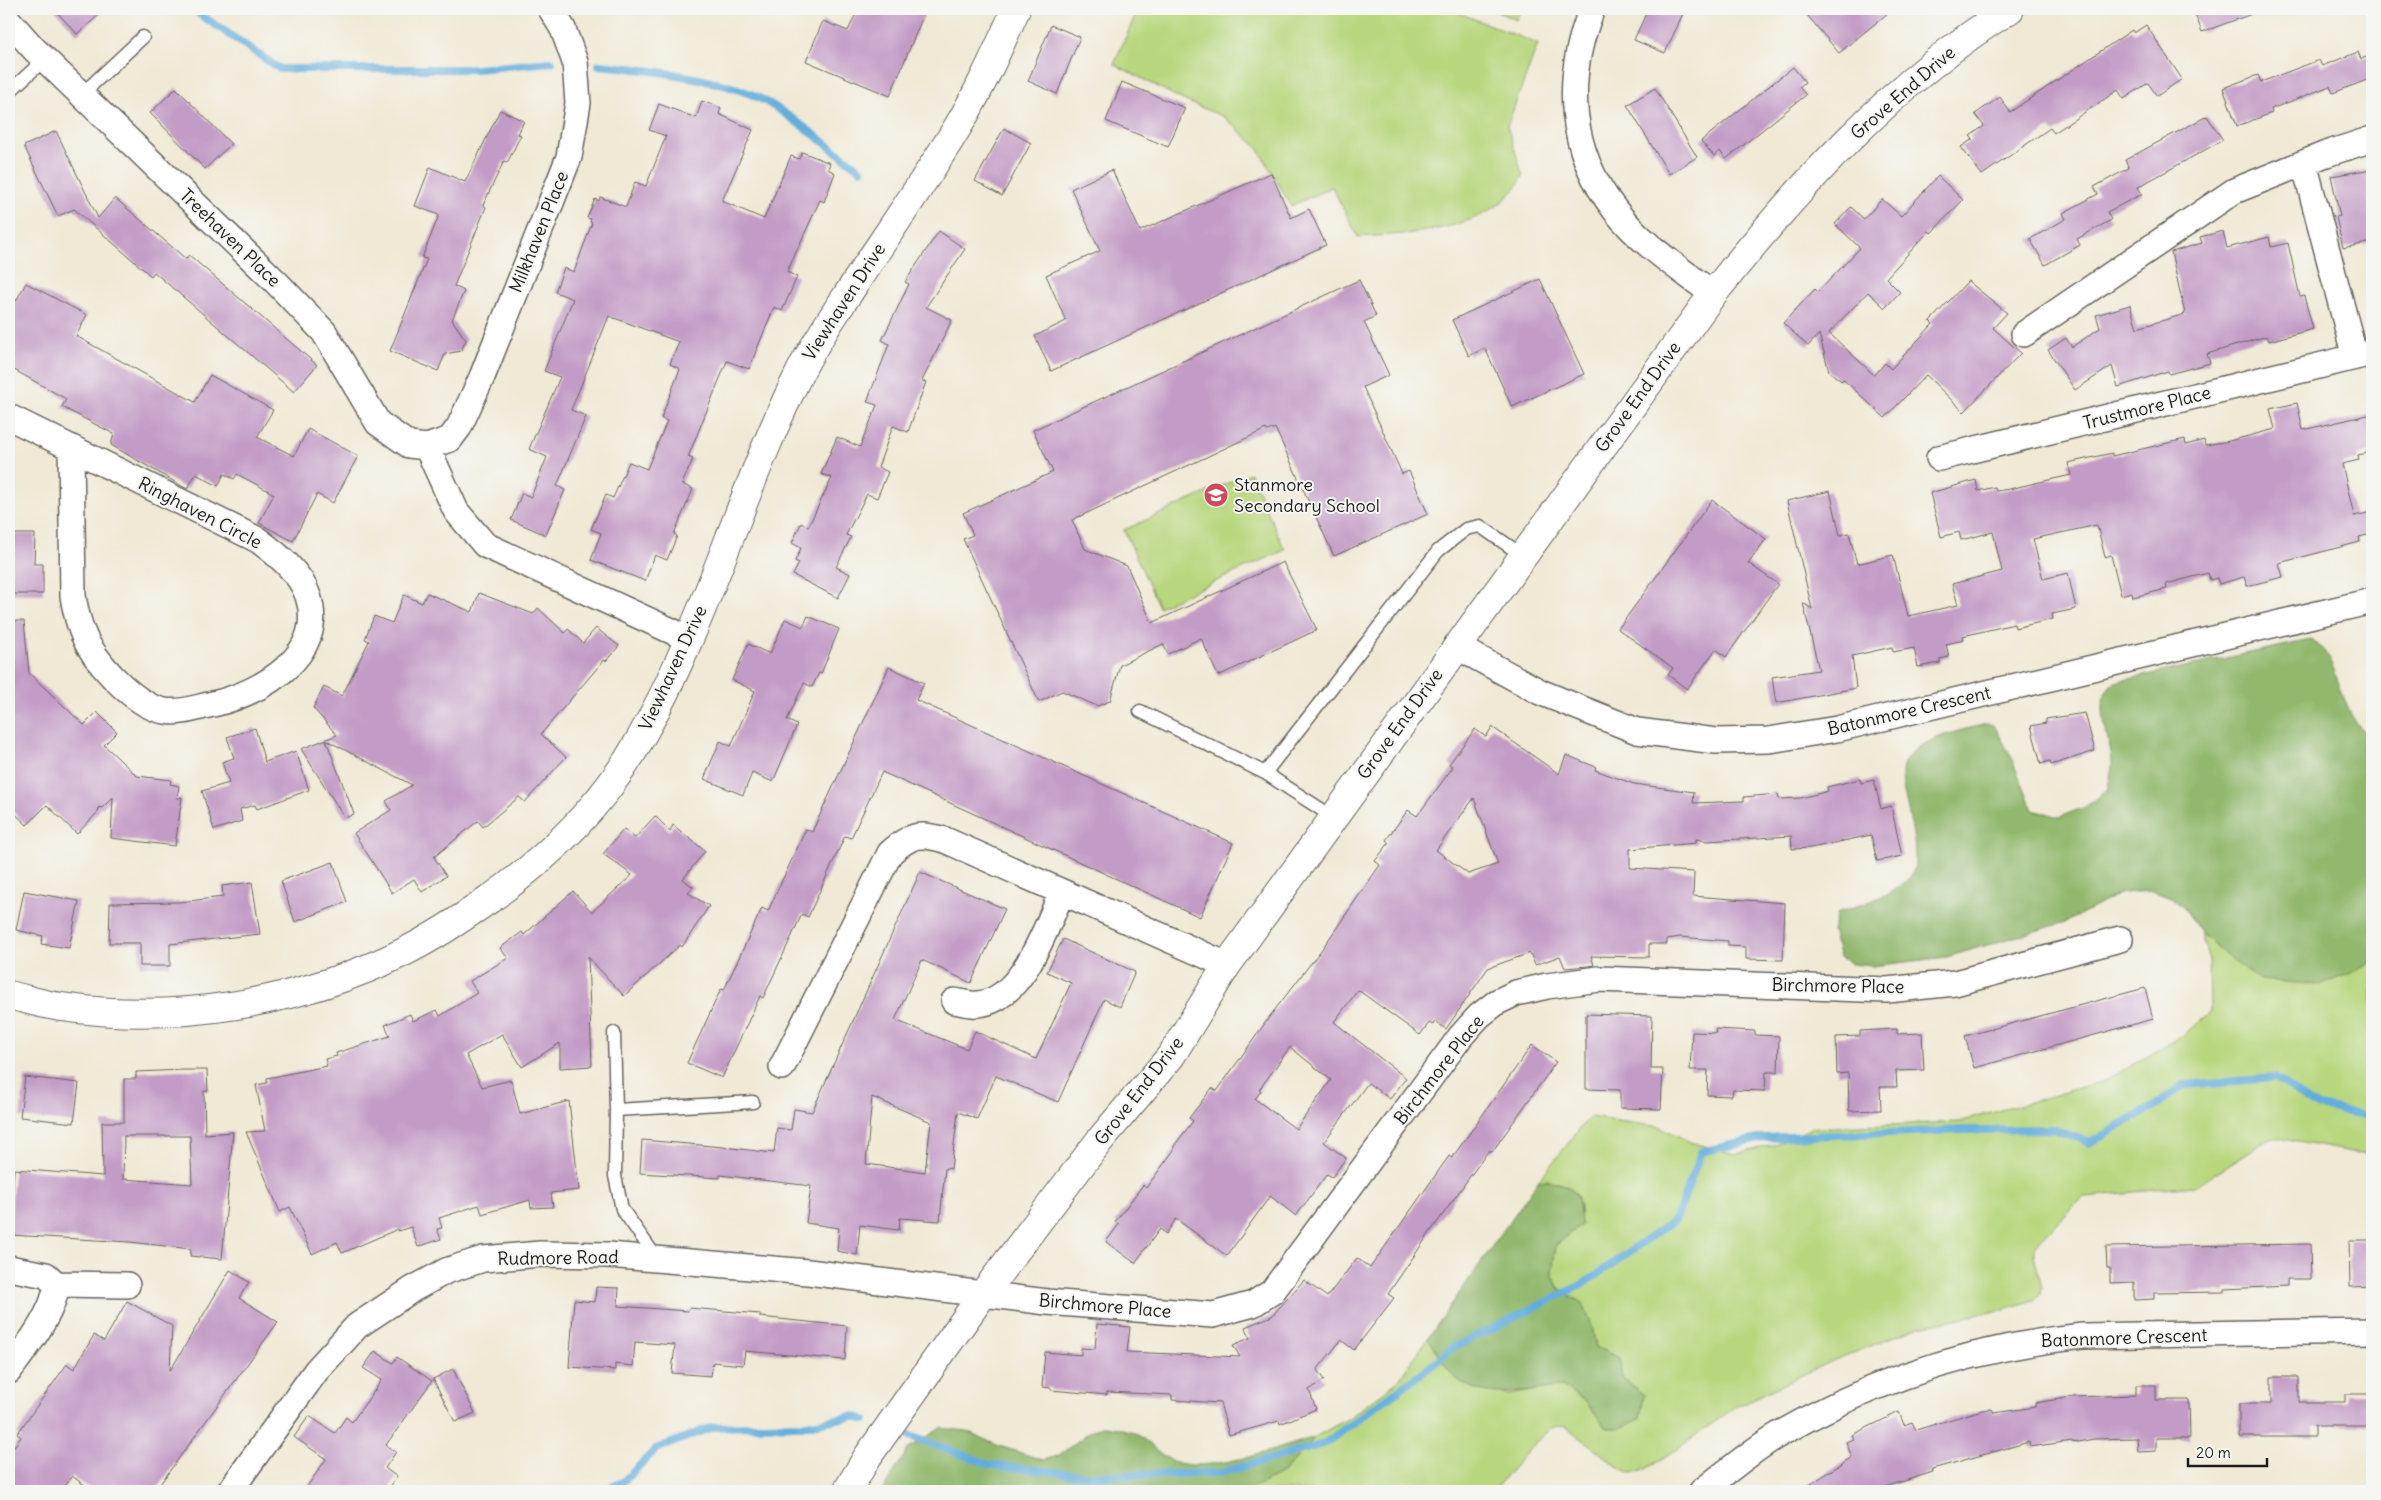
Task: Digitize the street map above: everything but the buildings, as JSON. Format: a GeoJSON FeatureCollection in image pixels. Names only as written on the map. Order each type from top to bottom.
{"type":"FeatureCollection","features":[{"type":"Feature","properties":{"kind":"street","name":"Milkhaven Place"},"geometry":{"type":"LineString","coordinates":[[434,445],[450,439],[459,427],[482,377],[569,157],[578,103],[575,62],[563,29],[551,9]]}},
{"type":"Feature","properties":{"kind":"street","name":"Viewhaven Drive"},"geometry":{"type":"LineString","coordinates":[[9,995],[60,1007],[124,1013],[179,1012],[239,1005],[284,995],[346,976],[403,953],[450,926],[519,878],[569,833],[612,782],[636,746],[664,696],[756,467],[802,368],[828,323],[952,137],[985,78],[1016,9]]}},
{"type":"Feature","properties":{"kind":"street"},"geometry":{"type":"LineString","coordinates":[[1592,9],[1575,64],[1574,98],[1582,148],[1593,175],[1616,211],[1648,244],[1713,294]]}},
{"type":"Feature","properties":{"kind":"street","name":"Grove End Drive"},"geometry":{"type":"LineString","coordinates":[[847,1491],[868,1456],[983,1294],[1100,1140],[1171,1056],[1227,965],[1456,646],[1713,294],[1798,193],[1861,127],[1932,65],[2010,9]]}},
{"type":"Feature","properties":{"kind":"street","name":"Treehaven Place"},"geometry":{"type":"LineString","coordinates":[[9,21],[45,59],[276,282],[324,332],[378,423],[410,445],[434,445]]}},
{"type":"Feature","properties":{"kind":"street"},"geometry":{"type":"LineString","coordinates":[[2024,334],[2234,191],[2304,163],[2372,139]]}},
{"type":"Feature","properties":{"kind":"street","name":"Trustmore Place"},"geometry":{"type":"LineString","coordinates":[[1939,458],[2363,355],[2304,163]]}},
{"type":"Feature","properties":{"kind":"street","name":"Ringhaven Circle"},"geometry":{"type":"LineString","coordinates":[[9,417],[258,540],[279,556],[294,573],[308,595],[312,622],[306,643],[287,668],[252,691],[224,701],[179,712],[166,712],[151,708],[125,690],[90,647],[77,617],[73,596],[71,448]]}},
{"type":"Feature","properties":{"kind":"street"},"geometry":{"type":"LineString","coordinates":[[434,445],[456,511],[485,545],[688,639]]}},
{"type":"Feature","properties":{"kind":"street","name":"Batonmore Crescent"},"geometry":{"type":"LineString","coordinates":[[1456,646],[1540,692],[1637,731],[1716,741],[1770,740],[1837,729],[2372,601]]}},
{"type":"Feature","properties":{"kind":"street"},"geometry":{"type":"LineString","coordinates":[[782,1067],[890,853],[908,838],[926,835],[945,840],[1227,965]]}},
{"type":"Feature","properties":{"kind":"street"},"geometry":{"type":"LineString","coordinates":[[954,1001],[977,1004],[995,999],[1010,988],[1026,969],[1062,892]]}},
{"type":"Feature","properties":{"kind":"street","name":"Birchmore Place"},"geometry":{"type":"LineString","coordinates":[[983,1294],[1047,1302],[1213,1315],[1253,1304],[1272,1292],[1461,1036],[1479,1016],[1497,1002],[1516,993],[1546,986],[1599,979],[1886,990],[1956,983],[2120,939]]}},
{"type":"Feature","properties":{"kind":"street","name":"Rudmore Road"},"geometry":{"type":"LineString","coordinates":[[230,1491],[322,1364],[357,1326],[413,1288],[446,1271],[483,1259],[540,1254],[608,1256],[808,1272],[983,1294]]}},
{"type":"Feature","properties":{"kind":"street"},"geometry":{"type":"LineString","coordinates":[[9,1268],[46,1275],[56,1284],[127,1285]]}},
{"type":"Feature","properties":{"kind":"street"},"geometry":{"type":"LineString","coordinates":[[9,1371],[27,1346],[53,1301],[56,1284]]}},
{"type":"Feature","properties":{"kind":"street","name":"Batonmore Crescent"},"geometry":{"type":"LineString","coordinates":[[1702,1491],[1785,1431],[1871,1388],[1953,1360],[2038,1340],[2083,1336],[2372,1331]]}},
{"type":"Feature","properties":{"kind":"lane"},"geometry":{"type":"LineString","coordinates":[[82,95],[143,37]]}},
{"type":"Feature","properties":{"kind":"lane"},"geometry":{"type":"LineString","coordinates":[[9,92],[45,59]]}},
{"type":"Feature","properties":{"kind":"lane"},"geometry":{"type":"LineString","coordinates":[[1265,773],[1438,551],[1466,529],[1480,526],[1522,555]]}},
{"type":"Feature","properties":{"kind":"lane"},"geometry":{"type":"LineString","coordinates":[[1140,711],[1265,773],[1333,817]]}},
{"type":"Feature","properties":{"kind":"lane"},"geometry":{"type":"LineString","coordinates":[[614,1033],[615,1176],[622,1209],[658,1260]]}},
{"type":"Feature","properties":{"kind":"lane"},"geometry":{"type":"LineString","coordinates":[[616,1110],[753,1102]]}},
{"type":"Feature","properties":{"kind":"green space"},"geometry":{"type":"Polygon","coordinates":[[[1138,9],[1449,9],[1538,44],[1507,126],[1523,176],[1510,194],[1493,208],[1473,219],[1427,231],[1358,237],[1332,187],[1291,206],[1258,148],[1224,117],[1183,100],[1114,64],[1138,9]]]}},
{"type":"Feature","properties":{"kind":"green space"},"geometry":{"type":"Polygon","coordinates":[[[1491,9],[1521,9],[1516,20],[1491,9]]]}},
{"type":"Feature","properties":{"kind":"green space"},"geometry":{"type":"Polygon","coordinates":[[[1250,473],[1285,550],[1159,607],[1124,530],[1250,473]]]}},
{"type":"Feature","properties":{"kind":"green space"},"geometry":{"type":"Polygon","coordinates":[[[2310,640],[2321,647],[2329,658],[2352,716],[2361,728],[2372,735],[2372,961],[2356,971],[2321,985],[2260,980],[2229,958],[2200,932],[2185,909],[2172,898],[2152,891],[2121,893],[2066,922],[1947,957],[1872,966],[1852,964],[1840,957],[1832,931],[1838,913],[1875,900],[1893,891],[1910,877],[1913,871],[1915,860],[1914,842],[1902,776],[1904,764],[1911,754],[1921,746],[1949,734],[1987,724],[1994,725],[2010,755],[2033,810],[2059,817],[2085,807],[2107,791],[2112,760],[2103,707],[2104,697],[2108,689],[2115,682],[2310,640]]]}},
{"type":"Feature","properties":{"kind":"green space"},"geometry":{"type":"Polygon","coordinates":[[[2200,932],[2229,958],[2356,971],[2372,961],[2372,1156],[2272,1137],[2195,1186],[2084,1197],[2036,1244],[2034,1256],[2042,1288],[2041,1295],[2035,1300],[2001,1310],[1920,1326],[1827,1363],[1734,1408],[1663,1459],[1639,1472],[1631,1473],[1618,1467],[1564,1425],[1551,1428],[1536,1442],[1493,1491],[1247,1491],[1284,1472],[1315,1437],[1349,1418],[1397,1382],[1428,1338],[1456,1378],[1509,1395],[1561,1386],[1585,1401],[1606,1428],[1644,1395],[1622,1378],[1619,1358],[1596,1347],[1592,1326],[1583,1304],[1558,1287],[1552,1273],[1556,1245],[1581,1225],[1580,1203],[1575,1192],[1570,1188],[1560,1183],[1538,1181],[1589,1117],[1661,1127],[1690,1142],[1735,1154],[1774,1145],[1812,1128],[1959,1122],[2104,1081],[2181,1037],[2210,1012],[2209,960],[2200,932]]]}},
{"type":"Feature","properties":{"kind":"green space"},"geometry":{"type":"Polygon","coordinates":[[[1548,1180],[1572,1190],[1578,1199],[1580,1214],[1581,1225],[1556,1245],[1552,1273],[1558,1288],[1583,1304],[1592,1326],[1596,1347],[1619,1358],[1622,1378],[1644,1395],[1640,1419],[1620,1428],[1606,1428],[1585,1401],[1561,1386],[1521,1392],[1494,1393],[1469,1386],[1453,1375],[1428,1338],[1538,1181],[1548,1180]]]}},
{"type":"Feature","properties":{"kind":"green space"},"geometry":{"type":"Polygon","coordinates":[[[1106,1426],[1133,1432],[1173,1461],[1204,1465],[1264,1453],[1315,1437],[1284,1472],[1247,1491],[882,1491],[909,1448],[941,1428],[967,1431],[999,1446],[1043,1460],[1058,1456],[1092,1430],[1106,1426]]]}},
{"type":"Feature","properties":{"kind":"waterway"},"geometry":{"type":"LineString","coordinates":[[192,9],[280,69],[476,69],[552,62]]}},
{"type":"Feature","properties":{"kind":"waterway"},"geometry":{"type":"LineString","coordinates":[[599,65],[684,76],[749,93],[789,117],[861,170]]}},
{"type":"Feature","properties":{"kind":"waterway"},"geometry":{"type":"LineString","coordinates":[[910,1436],[991,1465],[1090,1476],[1220,1473],[1324,1444],[1422,1373],[1454,1347],[1585,1283],[1676,1219],[1701,1152],[1763,1138],[1965,1130],[2054,1129],[2090,1143],[2158,1104],[2184,1085],[2275,1078],[2318,1107],[2372,1116]]}},
{"type":"Feature","properties":{"kind":"waterway"},"geometry":{"type":"LineString","coordinates":[[603,1491],[623,1482],[656,1449],[712,1427],[807,1425],[853,1416],[865,1420]]}},
{"type":"Feature","properties":{"kind":"place","name":"Stanmore Secondary School"},"geometry":{"type":"Point","coordinates":[1216,495]}}]}
